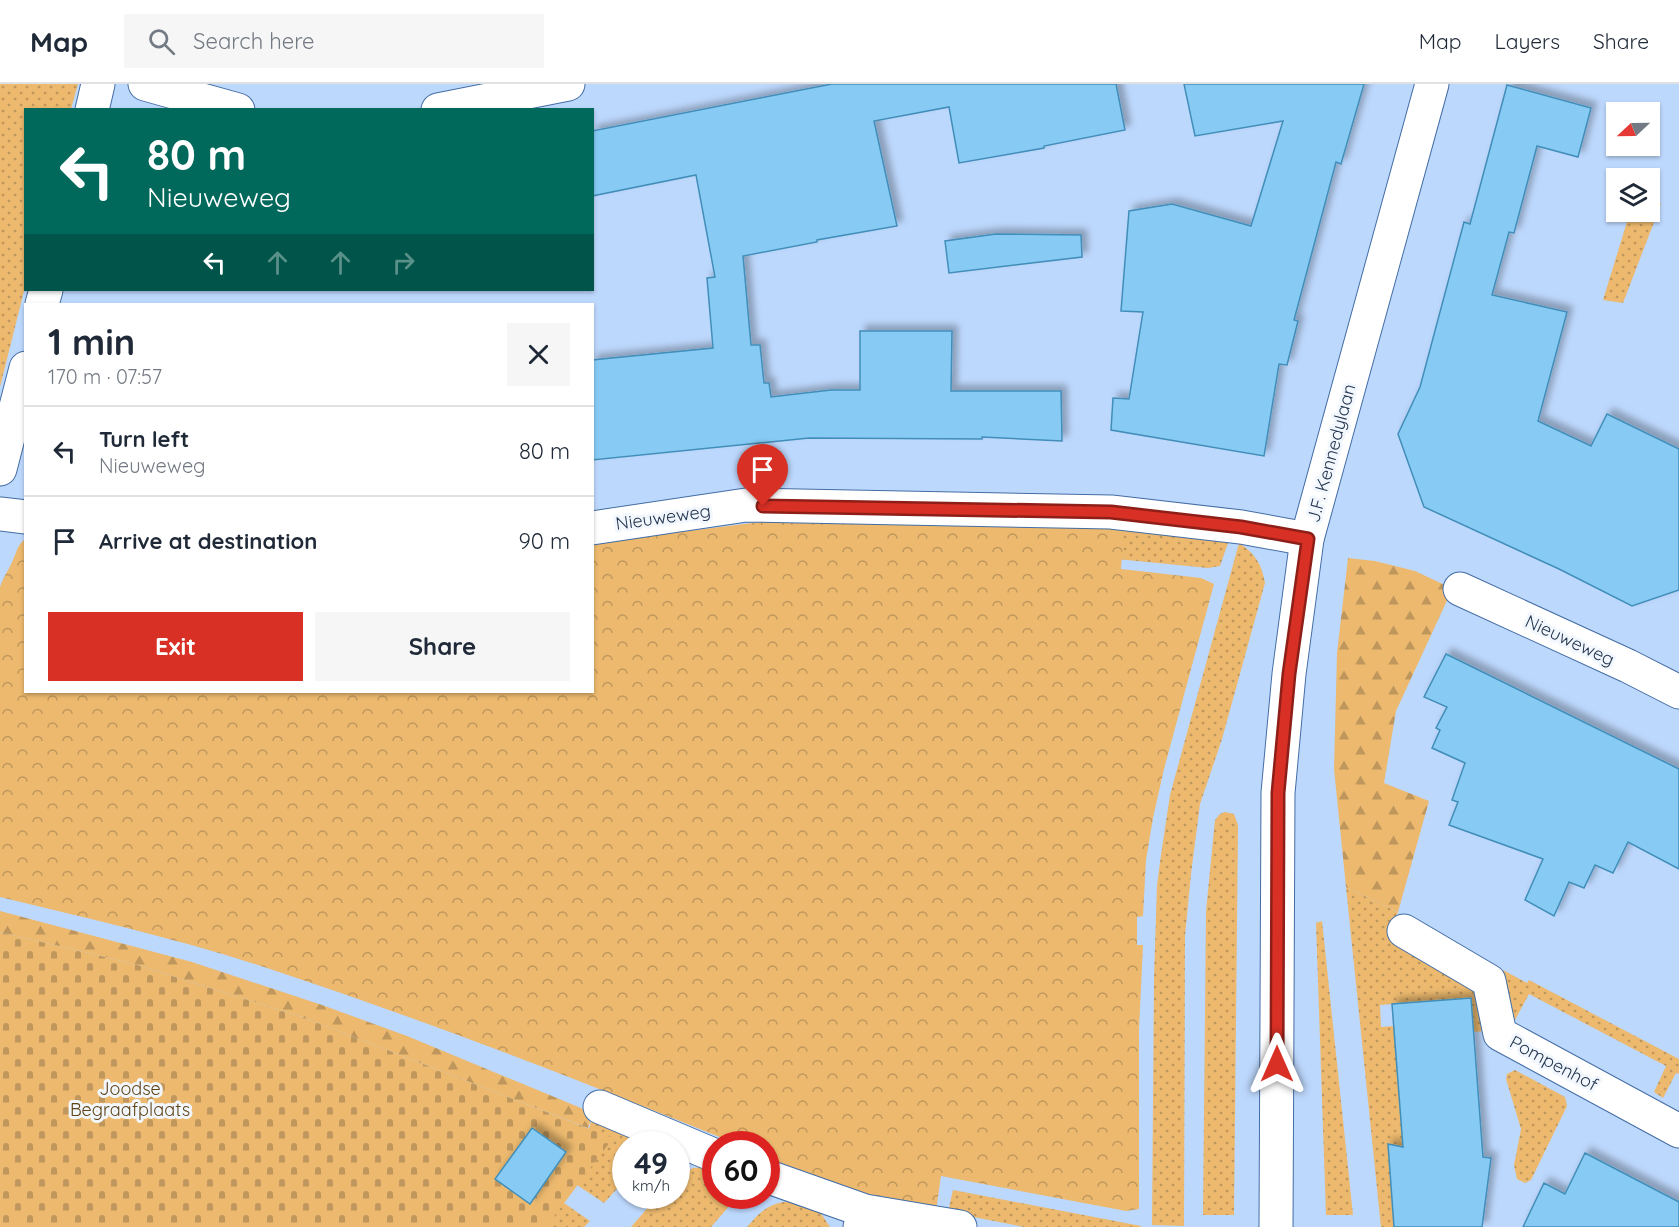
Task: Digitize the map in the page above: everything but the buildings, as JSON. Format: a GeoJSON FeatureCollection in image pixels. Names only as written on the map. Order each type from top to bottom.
{"type":"FeatureCollection","features":[{"type":"Feature","properties":{"kind":"street"},"geometry":{"type":"LineString","coordinates":[[92,108],[98,84]]}},
{"type":"Feature","properties":{"kind":"street"},"geometry":{"type":"LineString","coordinates":[[145,84],[231,108]]}},
{"type":"Feature","properties":{"kind":"street"},"geometry":{"type":"LineString","coordinates":[[448,108],[568,84]]}},
{"type":"Feature","properties":{"kind":"street","name":"J.F. Kennedylaan"},"geometry":{"type":"LineString","coordinates":[[1276,1227],[1278,793],[1289,674],[1308,539],[1432,84]]}},
{"type":"Feature","properties":{"kind":"street"},"geometry":{"type":"LineString","coordinates":[[0,469],[24,376]]}},
{"type":"Feature","properties":{"kind":"street","name":"Nieuweweg"},"geometry":{"type":"LineString","coordinates":[[594,528],[746,505],[1111,512],[1241,527],[1308,539]]}},
{"type":"Feature","properties":{"kind":"street"},"geometry":{"type":"LineString","coordinates":[[0,514],[24,517]]}},
{"type":"Feature","properties":{"kind":"street","name":"Nieuweweg"},"geometry":{"type":"LineString","coordinates":[[1460,589],[1628,666],[1679,692]]}},
{"type":"Feature","properties":{"kind":"street","name":"Pompenhof"},"geometry":{"type":"LineString","coordinates":[[1404,931],[1489,981],[1500,1034],[1679,1131]]}},
{"type":"Feature","properties":{"kind":"street"},"geometry":{"type":"LineString","coordinates":[[600,1107],[702,1150]]}},
{"type":"Feature","properties":{"kind":"street"},"geometry":{"type":"LineString","coordinates":[[780,1182],[862,1219],[960,1227]]}},
{"type":"Feature","properties":{"kind":"green space"},"geometry":{"type":"Polygon","coordinates":[[[0,84],[78,84],[71,108],[24,108],[24,291],[0,387],[0,84]]]}},
{"type":"Feature","properties":{"kind":"green space"},"geometry":{"type":"Polygon","coordinates":[[[1627,222],[1654,222],[1623,303],[1603,300],[1627,222]]]}},
{"type":"Feature","properties":{"kind":"green space"},"geometry":{"type":"Polygon","coordinates":[[[775,520],[1124,527],[1121,569],[1201,578],[1214,584],[1164,769],[1146,860],[1143,916],[1137,917],[1137,945],[1143,945],[1139,1030],[1139,1209],[1126,1211],[941,1176],[936,1211],[871,1196],[819,1179],[780,1162],[780,1131],[704,1131],[506,1053],[273,970],[137,930],[0,897],[0,587],[24,540],[24,693],[594,693],[594,543],[775,520]]]}},
{"type":"Feature","properties":{"kind":"green space"},"geometry":{"type":"Polygon","coordinates":[[[1047,521],[1229,540],[1220,566],[1208,568],[1066,554],[1047,521]]]}},
{"type":"Feature","properties":{"kind":"green space"},"geometry":{"type":"Polygon","coordinates":[[[1239,543],[1257,560],[1265,583],[1222,739],[1200,804],[1191,874],[1185,936],[1184,1226],[1152,1225],[1157,885],[1170,795],[1239,543]]]}},
{"type":"Feature","properties":{"kind":"green space"},"geometry":{"type":"Polygon","coordinates":[[[1348,558],[1375,561],[1415,571],[1447,586],[1450,594],[1396,711],[1384,783],[1429,801],[1398,912],[1346,887],[1334,769],[1337,653],[1348,558]]]}},
{"type":"Feature","properties":{"kind":"green space"},"geometry":{"type":"Polygon","coordinates":[[[1225,812],[1234,814],[1238,825],[1234,1215],[1203,1215],[1206,911],[1215,820],[1225,812]]]}},
{"type":"Feature","properties":{"kind":"green space"},"geometry":{"type":"Polygon","coordinates":[[[1346,887],[1398,912],[1388,938],[1474,984],[1485,1031],[1473,1032],[1471,998],[1380,1005],[1381,1027],[1394,1026],[1405,1147],[1388,1145],[1394,1225],[1406,1227],[1381,1227],[1346,887]]]}},
{"type":"Feature","properties":{"kind":"green space"},"geometry":{"type":"Polygon","coordinates":[[[0,911],[192,962],[407,1036],[593,1113],[588,1128],[305,1018],[134,964],[0,932],[0,911]]]}},
{"type":"Feature","properties":{"kind":"green space"},"geometry":{"type":"Polygon","coordinates":[[[1322,921],[1353,1215],[1326,1215],[1316,923],[1322,921]]]}},
{"type":"Feature","properties":{"kind":"green space","name":"Joodse Begraafplaats"},"geometry":{"type":"Polygon","coordinates":[[[0,932],[134,964],[305,1018],[612,1138],[546,1227],[0,1227],[0,932]]]}},
{"type":"Feature","properties":{"kind":"green space"},"geometry":{"type":"Polygon","coordinates":[[[1503,970],[1527,983],[1529,980],[1679,1059],[1679,1074],[1676,1073],[1663,1098],[1654,1092],[1666,1066],[1529,994],[1515,1020],[1512,1018],[1503,970]]]}},
{"type":"Feature","properties":{"kind":"green space"},"geometry":{"type":"Polygon","coordinates":[[[1515,1070],[1565,1097],[1567,1106],[1531,1180],[1525,1183],[1517,1179],[1514,1165],[1521,1129],[1506,1079],[1507,1074],[1515,1070]]]}},
{"type":"Feature","properties":{"kind":"green space"},"geometry":{"type":"Polygon","coordinates":[[[593,1113],[630,1131],[612,1131],[612,1194],[604,1203],[577,1185],[564,1203],[590,1221],[584,1227],[518,1227],[589,1129],[593,1113]]]}},
{"type":"Feature","properties":{"kind":"green space"},"geometry":{"type":"Polygon","coordinates":[[[702,1167],[702,1209],[727,1209],[711,1227],[631,1227],[647,1209],[690,1209],[690,1170],[702,1167]]]}},
{"type":"Feature","properties":{"kind":"green space"},"geometry":{"type":"Polygon","coordinates":[[[953,1190],[1141,1227],[1024,1227],[948,1212],[953,1190]]]}},
{"type":"Feature","properties":{"kind":"green space"},"geometry":{"type":"Polygon","coordinates":[[[790,1201],[820,1212],[830,1227],[747,1227],[766,1209],[780,1209],[780,1203],[790,1201]]]}},
{"type":"Feature","properties":{"kind":"route"},"geometry":{"type":"LineString","coordinates":[[763,506],[1111,512],[1241,527],[1308,539],[1289,674],[1278,793],[1277,1064]]}}]}
